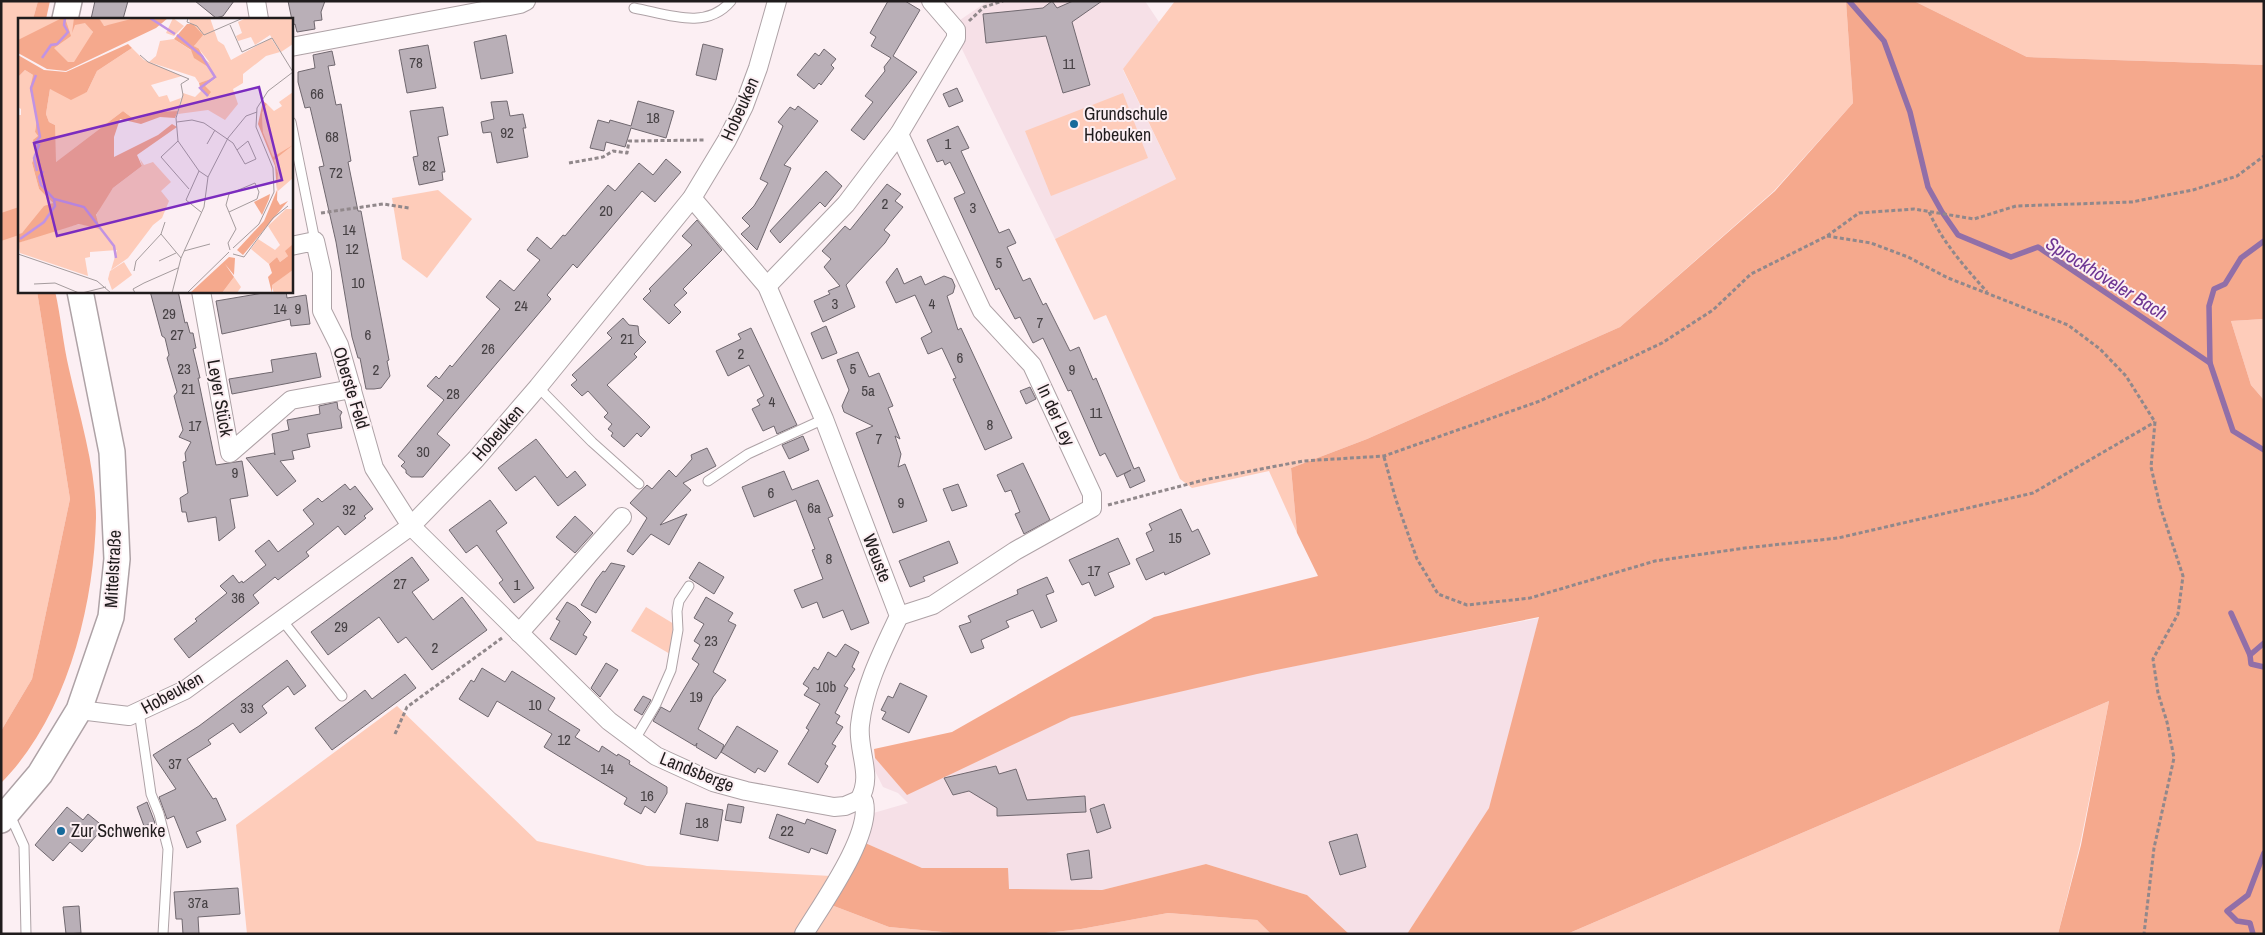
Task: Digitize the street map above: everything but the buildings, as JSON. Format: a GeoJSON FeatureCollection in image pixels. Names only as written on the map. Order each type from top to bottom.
{"type":"FeatureCollection","features":[{"type":"Feature","properties":{"kind":"main road"},"geometry":{"type":"LineString","coordinates":[[65,18],[69,1]]}},
{"type":"Feature","properties":{"kind":"main road","name":"Mittelstraße"},"geometry":{"type":"LineString","coordinates":[[5,816],[40,774],[79,710],[108,629],[117,559],[112,452],[80,292]]}},
{"type":"Feature","properties":{"kind":"street"},"geometry":{"type":"LineString","coordinates":[[256,1],[260,18]]}},
{"type":"Feature","properties":{"kind":"street"},"geometry":{"type":"LineString","coordinates":[[292,47],[520,4],[526,1]]}},
{"type":"Feature","properties":{"kind":"street","name":"Hobeuken"},"geometry":{"type":"LineString","coordinates":[[79,710],[129,716],[185,690],[411,526],[476,459],[538,387],[692,198],[727,140],[744,106],[758,68],[777,1]]}},
{"type":"Feature","properties":{"kind":"street"},"geometry":{"type":"LineString","coordinates":[[767,286],[846,204],[899,134],[956,38],[961,27],[932,1]]}},
{"type":"Feature","properties":{"kind":"street","name":"In der Ley"},"geometry":{"type":"LineString","coordinates":[[899,134],[982,311],[1032,365],[1092,494],[1092,508]]}},
{"type":"Feature","properties":{"kind":"street","name":"Weuste"},"geometry":{"type":"LineString","coordinates":[[692,198],[767,286],[824,420],[899,616]]}},
{"type":"Feature","properties":{"kind":"street"},"geometry":{"type":"LineString","coordinates":[[292,246],[315,241]]}},
{"type":"Feature","properties":{"kind":"street","name":"Oberste Feld"},"geometry":{"type":"LineString","coordinates":[[315,241],[322,272],[322,311],[339,345],[374,468],[411,526]]}},
{"type":"Feature","properties":{"kind":"street","name":"Leyer Stück"},"geometry":{"type":"LineString","coordinates":[[201,292],[230,453],[291,400],[352,389]]}},
{"type":"Feature","properties":{"kind":"street"},"geometry":{"type":"LineString","coordinates":[[804,934],[860,837],[866,813],[864,802],[859,800],[866,789],[860,726],[863,705],[884,646],[899,616],[933,605],[1015,551],[1092,508]]}},
{"type":"Feature","properties":{"kind":"street"},"geometry":{"type":"LineString","coordinates":[[516,631],[622,517]]}},
{"type":"Feature","properties":{"kind":"street","name":"Landsberge"},"geometry":{"type":"LineString","coordinates":[[411,526],[608,721],[656,756],[686,772],[746,791],[834,807],[845,806],[859,800]]}},
{"type":"Feature","properties":{"kind":"lane"},"geometry":{"type":"LineString","coordinates":[[634,8],[695,20],[712,17],[731,1]]}},
{"type":"Feature","properties":{"kind":"lane"},"geometry":{"type":"LineString","coordinates":[[292,127],[315,241]]}},
{"type":"Feature","properties":{"kind":"lane"},"geometry":{"type":"LineString","coordinates":[[538,387],[639,484]]}},
{"type":"Feature","properties":{"kind":"lane"},"geometry":{"type":"LineString","coordinates":[[708,481],[748,454],[824,420]]}},
{"type":"Feature","properties":{"kind":"lane"},"geometry":{"type":"LineString","coordinates":[[634,741],[656,704],[671,670],[678,630],[677,611],[679,601],[689,586]]}},
{"type":"Feature","properties":{"kind":"lane"},"geometry":{"type":"LineString","coordinates":[[282,620],[342,696]]}},
{"type":"Feature","properties":{"kind":"lane"},"geometry":{"type":"LineString","coordinates":[[139,711],[150,794],[159,814],[168,849],[163,934]]}},
{"type":"Feature","properties":{"kind":"lane"},"geometry":{"type":"LineString","coordinates":[[5,816],[24,846],[26,934]]}},
{"type":"Feature","properties":{"kind":"path"},"geometry":{"type":"LineString","coordinates":[[961,27],[984,6],[1003,1]]}},
{"type":"Feature","properties":{"kind":"path"},"geometry":{"type":"LineString","coordinates":[[569,163],[603,157],[613,151],[627,153],[629,141],[727,140]]}},
{"type":"Feature","properties":{"kind":"path"},"geometry":{"type":"LineString","coordinates":[[1092,508],[1204,480],[1303,461],[1384,456],[1540,401],[1662,343],[1713,310],[1751,274],[1827,236],[1859,213],[1914,209],[1942,212],[1974,219],[2016,206],[2132,202],[2193,190],[2237,176],[2264,156]]}},
{"type":"Feature","properties":{"kind":"path"},"geometry":{"type":"LineString","coordinates":[[310,215],[383,204],[409,208]]}},
{"type":"Feature","properties":{"kind":"path"},"geometry":{"type":"LineString","coordinates":[[1929,212],[1936,230],[1959,261],[1988,293]]}},
{"type":"Feature","properties":{"kind":"path"},"geometry":{"type":"LineString","coordinates":[[1827,236],[1871,242],[1908,257],[1948,278],[2068,325],[2100,349],[2126,376],[2155,422],[2151,467],[2160,506],[2183,576],[2178,614],[2153,659],[2158,693],[2168,722],[2174,758],[2154,848],[2144,934]]}},
{"type":"Feature","properties":{"kind":"path"},"geometry":{"type":"LineString","coordinates":[[1384,456],[1396,500],[1417,560],[1438,594],[1467,605],[1530,598],[1655,561],[1745,548],[1838,538],[2033,493],[2096,459],[2155,422]]}},
{"type":"Feature","properties":{"kind":"path"},"geometry":{"type":"LineString","coordinates":[[395,734],[407,707],[516,631]]}},
{"type":"Feature","properties":{"kind":"shaded area"},"geometry":{"type":"Polygon","coordinates":[[[1,1],[38,1],[33,18],[18,18],[18,292],[37,292],[70,499],[32,679],[1,731],[1,1]]]}},
{"type":"Feature","properties":{"kind":"shaded area"},"geometry":{"type":"Polygon","coordinates":[[[38,1],[50,1],[46,18],[33,18],[38,1]]]}},
{"type":"Feature","properties":{"kind":"shaded area","name":"Grundschule Hobeuken"},"geometry":{"type":"Polygon","coordinates":[[[988,1],[1145,1],[1159,22],[1123,70],[1176,179],[1055,239],[959,43],[960,20],[988,1]]]}},
{"type":"Feature","properties":{"kind":"shaded area"},"geometry":{"type":"Polygon","coordinates":[[[1175,1],[1846,1],[1853,103],[1774,191],[1620,327],[1367,439],[1291,468],[1297,533],[1269,471],[1192,488],[1180,479],[1106,315],[1094,320],[1055,239],[1176,179],[1123,69],[1175,1]]]}},
{"type":"Feature","properties":{"kind":"shaded area"},"geometry":{"type":"Polygon","coordinates":[[[1846,1],[1914,1],[2027,57],[2264,65],[2264,319],[2231,321],[2251,385],[2264,400],[2264,934],[2058,934],[2081,845],[2109,701],[1567,934],[1407,934],[1489,808],[1539,617],[1257,674],[1071,717],[907,795],[875,758],[874,749],[952,732],[1154,617],[1318,576],[1297,533],[1291,468],[1367,439],[1620,327],[1775,191],[1853,103],[1846,1]]]}},
{"type":"Feature","properties":{"kind":"shaded area"},"geometry":{"type":"Polygon","coordinates":[[[1914,1],[2264,1],[2264,65],[2027,57],[1914,1]]]}},
{"type":"Feature","properties":{"kind":"shaded area"},"geometry":{"type":"Polygon","coordinates":[[[1123,93],[1148,158],[1051,196],[1025,131],[1123,93]]]}},
{"type":"Feature","properties":{"kind":"shaded area"},"geometry":{"type":"Polygon","coordinates":[[[438,190],[472,219],[427,278],[402,259],[392,198],[438,190]]]}},
{"type":"Feature","properties":{"kind":"shaded area"},"geometry":{"type":"Polygon","coordinates":[[[18,207],[18,235],[1,241],[1,213],[18,207]]]}},
{"type":"Feature","properties":{"kind":"shaded area"},"geometry":{"type":"Polygon","coordinates":[[[37,292],[55,292],[67,360],[87,443],[93,481],[96,518],[94,553],[82,624],[72,660],[59,694],[43,727],[24,757],[1,783],[1,731],[32,679],[70,499],[37,292]]]}},
{"type":"Feature","properties":{"kind":"shaded area"},"geometry":{"type":"Polygon","coordinates":[[[2264,319],[2264,400],[2251,385],[2231,321],[2264,319]]]}},
{"type":"Feature","properties":{"kind":"shaded area"},"geometry":{"type":"Polygon","coordinates":[[[646,607],[674,624],[675,635],[670,654],[631,631],[646,607]]]}},
{"type":"Feature","properties":{"kind":"shaded area"},"geometry":{"type":"Polygon","coordinates":[[[1539,618],[1490,808],[1407,934],[1349,934],[1307,895],[1206,864],[1102,890],[1008,889],[1008,868],[922,868],[863,842],[870,814],[908,803],[898,793],[883,787],[872,765],[875,758],[907,794],[1070,717],[1258,673],[1539,618]]]}},
{"type":"Feature","properties":{"kind":"shaded area"},"geometry":{"type":"Polygon","coordinates":[[[2109,701],[2080,845],[2058,934],[1567,934],[2109,701]]]}},
{"type":"Feature","properties":{"kind":"shaded area"},"geometry":{"type":"Polygon","coordinates":[[[397,706],[537,841],[647,866],[831,876],[798,934],[247,934],[236,825],[397,706]]]}},
{"type":"Feature","properties":{"kind":"shaded area"},"geometry":{"type":"Polygon","coordinates":[[[863,842],[922,868],[1008,868],[1009,889],[1102,890],[1206,864],[1307,895],[1349,934],[1271,934],[1257,920],[1168,913],[1081,929],[1037,934],[964,934],[889,927],[826,903],[863,842]]]}},
{"type":"Feature","properties":{"kind":"shaded area"},"geometry":{"type":"Polygon","coordinates":[[[826,903],[889,927],[964,934],[809,934],[826,903]]]}},
{"type":"Feature","properties":{"kind":"shaded area"},"geometry":{"type":"Polygon","coordinates":[[[1168,913],[1257,920],[1271,934],[1037,934],[1081,929],[1168,913]]]}},
{"type":"Feature","properties":{"kind":"waterway","name":"Sprockhöveler Bach"},"geometry":{"type":"LineString","coordinates":[[1849,1],[1884,41],[1910,112],[1928,187],[1958,235],[2011,257],[2038,247],[2210,363],[2233,431],[2264,450]]}},
{"type":"Feature","properties":{"kind":"waterway"},"geometry":{"type":"LineString","coordinates":[[2210,363],[2209,306],[2214,289],[2225,284],[2241,258],[2264,241]]}},
{"type":"Feature","properties":{"kind":"waterway"},"geometry":{"type":"LineString","coordinates":[[2231,613],[2250,655],[2251,664],[2264,667]]}},
{"type":"Feature","properties":{"kind":"waterway","name":"Sprockhöveler Bach"},"geometry":{"type":"LineString","coordinates":[[2250,655],[2264,643]]}},
{"type":"Feature","properties":{"kind":"waterway","name":"Sprockhöveler Bach"},"geometry":{"type":"LineString","coordinates":[[2253,934],[2250,923],[2237,921],[2227,911],[2248,895],[2264,853]]}},
{"type":"Feature","properties":{"kind":"place","name":"Grundschule Hobeuken"},"geometry":{"type":"Point","coordinates":[1074,124]}},
{"type":"Feature","properties":{"kind":"place","name":"Zur Schwenke"},"geometry":{"type":"Point","coordinates":[61,831]}}]}
